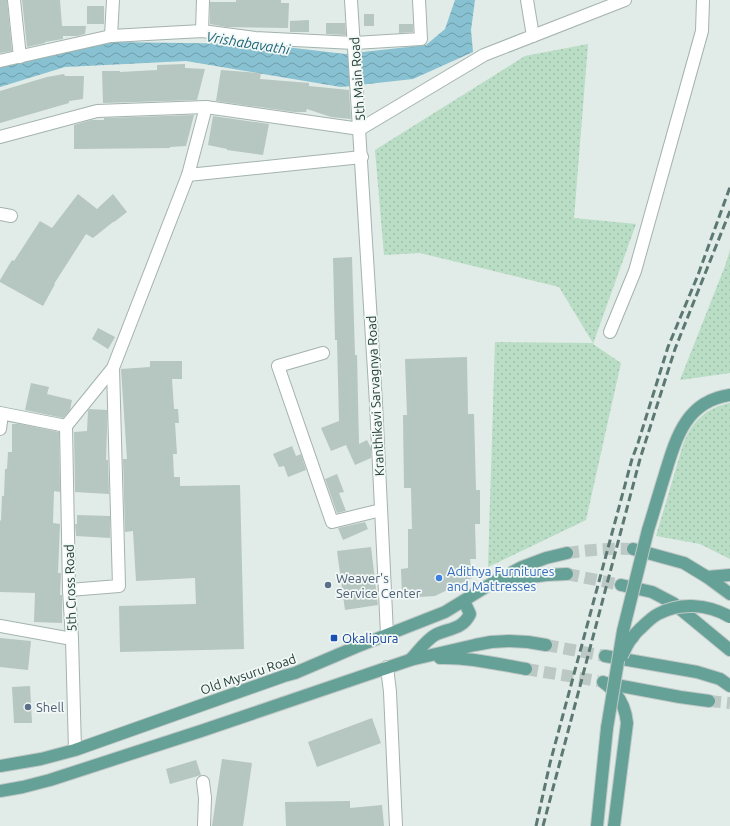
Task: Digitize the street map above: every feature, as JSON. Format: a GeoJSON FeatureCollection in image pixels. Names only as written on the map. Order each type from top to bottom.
{"type":"FeatureCollection","features":[{"type":"Feature","properties":{"kind":"main road"},"geometry":{"type":"LineString","coordinates":[[597,826],[606,728],[623,631],[648,530],[674,445],[682,428],[692,414],[704,404],[719,396],[730,395]]}},
{"type":"Feature","properties":{"kind":"main road"},"geometry":{"type":"LineString","coordinates":[[632,549],[684,563],[707,576],[730,594]]}},
{"type":"Feature","properties":{"kind":"main road","name":"Old Mysuru Road"},"geometry":{"type":"LineString","coordinates":[[0,766],[41,759],[75,750],[295,673],[387,634],[445,612],[522,567],[546,558],[567,553]]}},
{"type":"Feature","properties":{"kind":"main road"},"geometry":{"type":"LineString","coordinates":[[494,582],[546,575],[566,574]]}},
{"type":"Feature","properties":{"kind":"main road"},"geometry":{"type":"LineString","coordinates":[[707,576],[730,575]]}},
{"type":"Feature","properties":{"kind":"main road"},"geometry":{"type":"LineString","coordinates":[[621,585],[652,592],[673,603],[730,650]]}},
{"type":"Feature","properties":{"kind":"main road"},"geometry":{"type":"LineString","coordinates":[[410,660],[435,636],[456,628],[466,621],[470,614],[464,601]]}},
{"type":"Feature","properties":{"kind":"main road"},"geometry":{"type":"LineString","coordinates":[[617,668],[633,636],[658,614],[686,606],[702,606],[717,610],[730,617]]}},
{"type":"Feature","properties":{"kind":"main road"},"geometry":{"type":"LineString","coordinates":[[0,791],[50,780],[216,726],[410,660],[490,642],[528,642],[546,645]]}},
{"type":"Feature","properties":{"kind":"main road"},"geometry":{"type":"LineString","coordinates":[[605,656],[697,672],[720,679],[730,686]]}},
{"type":"Feature","properties":{"kind":"main road"},"geometry":{"type":"LineString","coordinates":[[410,660],[430,658],[462,658],[526,669]]}},
{"type":"Feature","properties":{"kind":"main road"},"geometry":{"type":"LineString","coordinates":[[614,826],[627,718],[623,706],[615,693],[600,682],[708,701]]}},
{"type":"Feature","properties":{"kind":"street"},"geometry":{"type":"LineString","coordinates":[[14,0],[20,57]]}},
{"type":"Feature","properties":{"kind":"street"},"geometry":{"type":"LineString","coordinates":[[111,36],[113,0]]}},
{"type":"Feature","properties":{"kind":"street"},"geometry":{"type":"LineString","coordinates":[[202,31],[203,0]]}},
{"type":"Feature","properties":{"kind":"street","name":"5th Main Road"},"geometry":{"type":"LineString","coordinates":[[351,0],[362,157]]}},
{"type":"Feature","properties":{"kind":"street"},"geometry":{"type":"LineString","coordinates":[[0,61],[111,36],[202,31],[255,38],[354,43],[421,39],[419,0]]}},
{"type":"Feature","properties":{"kind":"street"},"geometry":{"type":"LineString","coordinates":[[527,0],[533,36]]}},
{"type":"Feature","properties":{"kind":"street"},"geometry":{"type":"LineString","coordinates":[[0,137],[97,111],[206,107],[360,129],[484,55],[625,0]]}},
{"type":"Feature","properties":{"kind":"street"},"geometry":{"type":"LineString","coordinates":[[610,332],[635,271],[702,31],[703,0]]}},
{"type":"Feature","properties":{"kind":"street"},"geometry":{"type":"LineString","coordinates":[[0,429],[1,414],[66,426],[113,368],[188,176],[206,107]]}},
{"type":"Feature","properties":{"kind":"street"},"geometry":{"type":"LineString","coordinates":[[188,176],[362,157]]}},
{"type":"Feature","properties":{"kind":"street","name":"Kranthikavi Sarvagnya Road"},"geometry":{"type":"LineString","coordinates":[[362,157],[376,396],[387,634]]}},
{"type":"Feature","properties":{"kind":"street"},"geometry":{"type":"LineString","coordinates":[[323,353],[278,366],[332,522],[381,510]]}},
{"type":"Feature","properties":{"kind":"street"},"geometry":{"type":"LineString","coordinates":[[69,590],[119,586],[113,368]]}},
{"type":"Feature","properties":{"kind":"street","name":"5th Cross Road"},"geometry":{"type":"LineString","coordinates":[[66,426],[69,590],[75,750]]}},
{"type":"Feature","properties":{"kind":"street"},"geometry":{"type":"LineString","coordinates":[[0,626],[72,639]]}},
{"type":"Feature","properties":{"kind":"street"},"geometry":{"type":"LineString","coordinates":[[387,668],[390,692],[396,826]]}},
{"type":"Feature","properties":{"kind":"street"},"geometry":{"type":"LineString","coordinates":[[203,782],[205,798],[204,826]]}},
{"type":"Feature","properties":{"kind":"green space"},"geometry":{"type":"Polygon","coordinates":[[[588,44],[574,218],[636,224],[593,344],[621,363],[586,520],[488,567],[495,342],[593,343],[559,287],[420,253],[384,255],[375,150],[525,56],[588,44]]]}},
{"type":"Feature","properties":{"kind":"green space"},"geometry":{"type":"Polygon","coordinates":[[[730,250],[730,373],[680,380],[725,266],[730,250]]]}},
{"type":"Feature","properties":{"kind":"green space"},"geometry":{"type":"Polygon","coordinates":[[[730,403],[730,559],[700,544],[656,536],[685,439],[699,418],[705,413],[721,405],[730,403]]]}},
{"type":"Feature","properties":{"kind":"water"},"geometry":{"type":"Polygon","coordinates":[[[455,0],[475,0],[471,30],[473,52],[413,79],[341,87],[186,61],[65,67],[0,87],[0,67],[61,50],[111,42],[260,44],[345,54],[426,45],[445,29],[455,0]]]}},
{"type":"Feature","properties":{"kind":"building"},"geometry":{"type":"Polygon","coordinates":[[[0,0],[7,0],[12,51],[0,53],[0,0]]]}},
{"type":"Feature","properties":{"kind":"building"},"geometry":{"type":"Polygon","coordinates":[[[22,0],[60,0],[62,26],[86,26],[85,34],[77,36],[63,36],[63,39],[27,47],[22,0]]]}},
{"type":"Feature","properties":{"kind":"building"},"geometry":{"type":"Polygon","coordinates":[[[236,0],[281,0],[281,3],[289,3],[288,28],[226,27],[210,24],[210,2],[236,2],[236,0]]]}},
{"type":"Feature","properties":{"kind":"building"},"geometry":{"type":"Polygon","coordinates":[[[87,6],[104,6],[104,24],[87,24],[87,6]]]}},
{"type":"Feature","properties":{"kind":"building"},"geometry":{"type":"Polygon","coordinates":[[[364,14],[374,14],[374,26],[364,26],[364,14]]]}},
{"type":"Feature","properties":{"kind":"building"},"geometry":{"type":"Polygon","coordinates":[[[309,20],[309,32],[290,32],[290,21],[309,20]]]}},
{"type":"Feature","properties":{"kind":"building"},"geometry":{"type":"Polygon","coordinates":[[[326,23],[345,23],[346,35],[326,34],[326,23]]]}},
{"type":"Feature","properties":{"kind":"building"},"geometry":{"type":"Polygon","coordinates":[[[399,24],[413,24],[413,32],[399,33],[399,24]]]}},
{"type":"Feature","properties":{"kind":"building"},"geometry":{"type":"Polygon","coordinates":[[[185,64],[185,68],[205,69],[197,100],[103,103],[102,71],[120,72],[157,70],[157,65],[185,64]]]}},
{"type":"Feature","properties":{"kind":"building"},"geometry":{"type":"Polygon","coordinates":[[[221,70],[261,73],[260,79],[309,83],[309,86],[349,90],[351,119],[331,117],[307,109],[306,112],[294,112],[216,101],[221,70]]]}},
{"type":"Feature","properties":{"kind":"building"},"geometry":{"type":"Polygon","coordinates":[[[64,74],[65,76],[84,76],[83,99],[69,101],[69,103],[0,123],[0,91],[47,77],[64,74]]]}},
{"type":"Feature","properties":{"kind":"building"},"geometry":{"type":"Polygon","coordinates":[[[194,115],[186,146],[170,148],[74,149],[74,125],[91,120],[104,120],[104,118],[194,115]]]}},
{"type":"Feature","properties":{"kind":"building"},"geometry":{"type":"Polygon","coordinates":[[[213,116],[269,124],[263,155],[227,150],[208,145],[213,116]]]}},
{"type":"Feature","properties":{"kind":"building"},"geometry":{"type":"Polygon","coordinates":[[[78,194],[97,209],[113,194],[127,212],[93,238],[86,234],[54,284],[43,306],[0,282],[12,260],[14,261],[40,221],[52,228],[78,194]]]}},
{"type":"Feature","properties":{"kind":"building"},"geometry":{"type":"Polygon","coordinates":[[[352,257],[355,355],[357,355],[359,444],[367,440],[371,448],[371,458],[355,465],[346,445],[331,451],[321,428],[339,421],[333,258],[352,257]]]}},
{"type":"Feature","properties":{"kind":"building"},"geometry":{"type":"Polygon","coordinates":[[[98,328],[115,337],[108,349],[92,339],[98,328]]]}},
{"type":"Feature","properties":{"kind":"building"},"geometry":{"type":"Polygon","coordinates":[[[467,357],[468,414],[474,414],[476,490],[480,490],[480,524],[475,524],[476,559],[470,559],[472,578],[435,596],[402,598],[401,569],[408,568],[408,529],[412,529],[411,488],[404,488],[403,415],[407,415],[405,359],[467,357]]]}},
{"type":"Feature","properties":{"kind":"building"},"geometry":{"type":"Polygon","coordinates":[[[150,361],[182,361],[182,379],[172,379],[174,409],[178,409],[179,423],[175,423],[177,454],[173,454],[174,477],[180,477],[180,486],[240,485],[244,649],[120,652],[119,606],[196,604],[195,578],[136,581],[133,531],[125,532],[123,459],[127,459],[121,369],[150,367],[150,361]]]}},
{"type":"Feature","properties":{"kind":"building"},"geometry":{"type":"Polygon","coordinates":[[[31,383],[49,387],[47,394],[72,400],[70,410],[63,418],[25,410],[31,383]]]}},
{"type":"Feature","properties":{"kind":"building"},"geometry":{"type":"Polygon","coordinates":[[[89,409],[107,410],[106,460],[108,460],[109,494],[75,492],[74,432],[87,431],[89,409]]]}},
{"type":"Feature","properties":{"kind":"building"},"geometry":{"type":"Polygon","coordinates":[[[12,424],[59,432],[60,492],[54,491],[53,523],[60,524],[58,573],[61,573],[60,595],[62,595],[62,623],[34,622],[35,593],[0,592],[0,520],[1,521],[2,496],[4,496],[5,469],[7,469],[8,452],[12,452],[12,424]]]}},
{"type":"Feature","properties":{"kind":"building"},"geometry":{"type":"Polygon","coordinates":[[[292,446],[296,456],[301,454],[306,470],[288,477],[284,466],[279,467],[273,454],[292,446]]]}},
{"type":"Feature","properties":{"kind":"building"},"geometry":{"type":"Polygon","coordinates":[[[337,474],[344,492],[339,493],[346,511],[337,513],[325,479],[337,474]]]}},
{"type":"Feature","properties":{"kind":"building"},"geometry":{"type":"Polygon","coordinates":[[[77,515],[110,516],[110,538],[76,536],[75,524],[77,524],[77,515]]]}},
{"type":"Feature","properties":{"kind":"building"},"geometry":{"type":"Polygon","coordinates":[[[365,522],[368,529],[343,540],[338,528],[365,522]]]}},
{"type":"Feature","properties":{"kind":"building"},"geometry":{"type":"Polygon","coordinates":[[[371,547],[378,605],[345,610],[337,551],[371,547]]]}},
{"type":"Feature","properties":{"kind":"building"},"geometry":{"type":"Polygon","coordinates":[[[0,638],[31,641],[28,670],[0,667],[0,638]]]}},
{"type":"Feature","properties":{"kind":"building"},"geometry":{"type":"Polygon","coordinates":[[[30,686],[32,723],[14,723],[12,687],[30,686]]]}},
{"type":"Feature","properties":{"kind":"building"},"geometry":{"type":"Polygon","coordinates":[[[372,718],[381,743],[317,767],[308,742],[372,718]]]}},
{"type":"Feature","properties":{"kind":"building"},"geometry":{"type":"Polygon","coordinates":[[[222,759],[252,763],[243,826],[212,826],[222,759]]]}},
{"type":"Feature","properties":{"kind":"building"},"geometry":{"type":"Polygon","coordinates":[[[196,760],[201,775],[170,784],[166,769],[196,760]]]}},
{"type":"Feature","properties":{"kind":"building"},"geometry":{"type":"Polygon","coordinates":[[[350,801],[350,808],[382,805],[384,826],[286,826],[285,802],[350,801]]]}},
{"type":"Feature","properties":{"kind":"tunnel"},"geometry":{"type":"LineString","coordinates":[[567,553],[633,549]]}},
{"type":"Feature","properties":{"kind":"tunnel"},"geometry":{"type":"LineString","coordinates":[[567,574],[621,585]]}},
{"type":"Feature","properties":{"kind":"tunnel"},"geometry":{"type":"LineString","coordinates":[[546,645],[605,656]]}},
{"type":"Feature","properties":{"kind":"tunnel"},"geometry":{"type":"LineString","coordinates":[[526,669],[598,681]]}},
{"type":"Feature","properties":{"kind":"tunnel"},"geometry":{"type":"LineString","coordinates":[[709,701],[730,703]]}},
{"type":"Feature","properties":{"kind":"railway"},"geometry":{"type":"LineString","coordinates":[[536,826],[550,763],[632,459],[668,347],[698,275],[730,187]]}},
{"type":"Feature","properties":{"kind":"railway"},"geometry":{"type":"LineString","coordinates":[[543,826],[640,459],[675,349],[730,211]]}},
{"type":"Feature","properties":{"kind":"place","name":"Adithya Furnitures and Mattresses"},"geometry":{"type":"Point","coordinates":[439,578]}},
{"type":"Feature","properties":{"kind":"place","name":"Weaver's Service Center"},"geometry":{"type":"Point","coordinates":[328,585]}},
{"type":"Feature","properties":{"kind":"place","name":"Okalipura"},"geometry":{"type":"Point","coordinates":[334,638]}},
{"type":"Feature","properties":{"kind":"place","name":"Shell"},"geometry":{"type":"Point","coordinates":[28,707]}},
{"type":"Feature","properties":{"kind":"water label","name":"Vrishabavathi"},"geometry":{"type":"Point","coordinates":[248,43]}}]}
